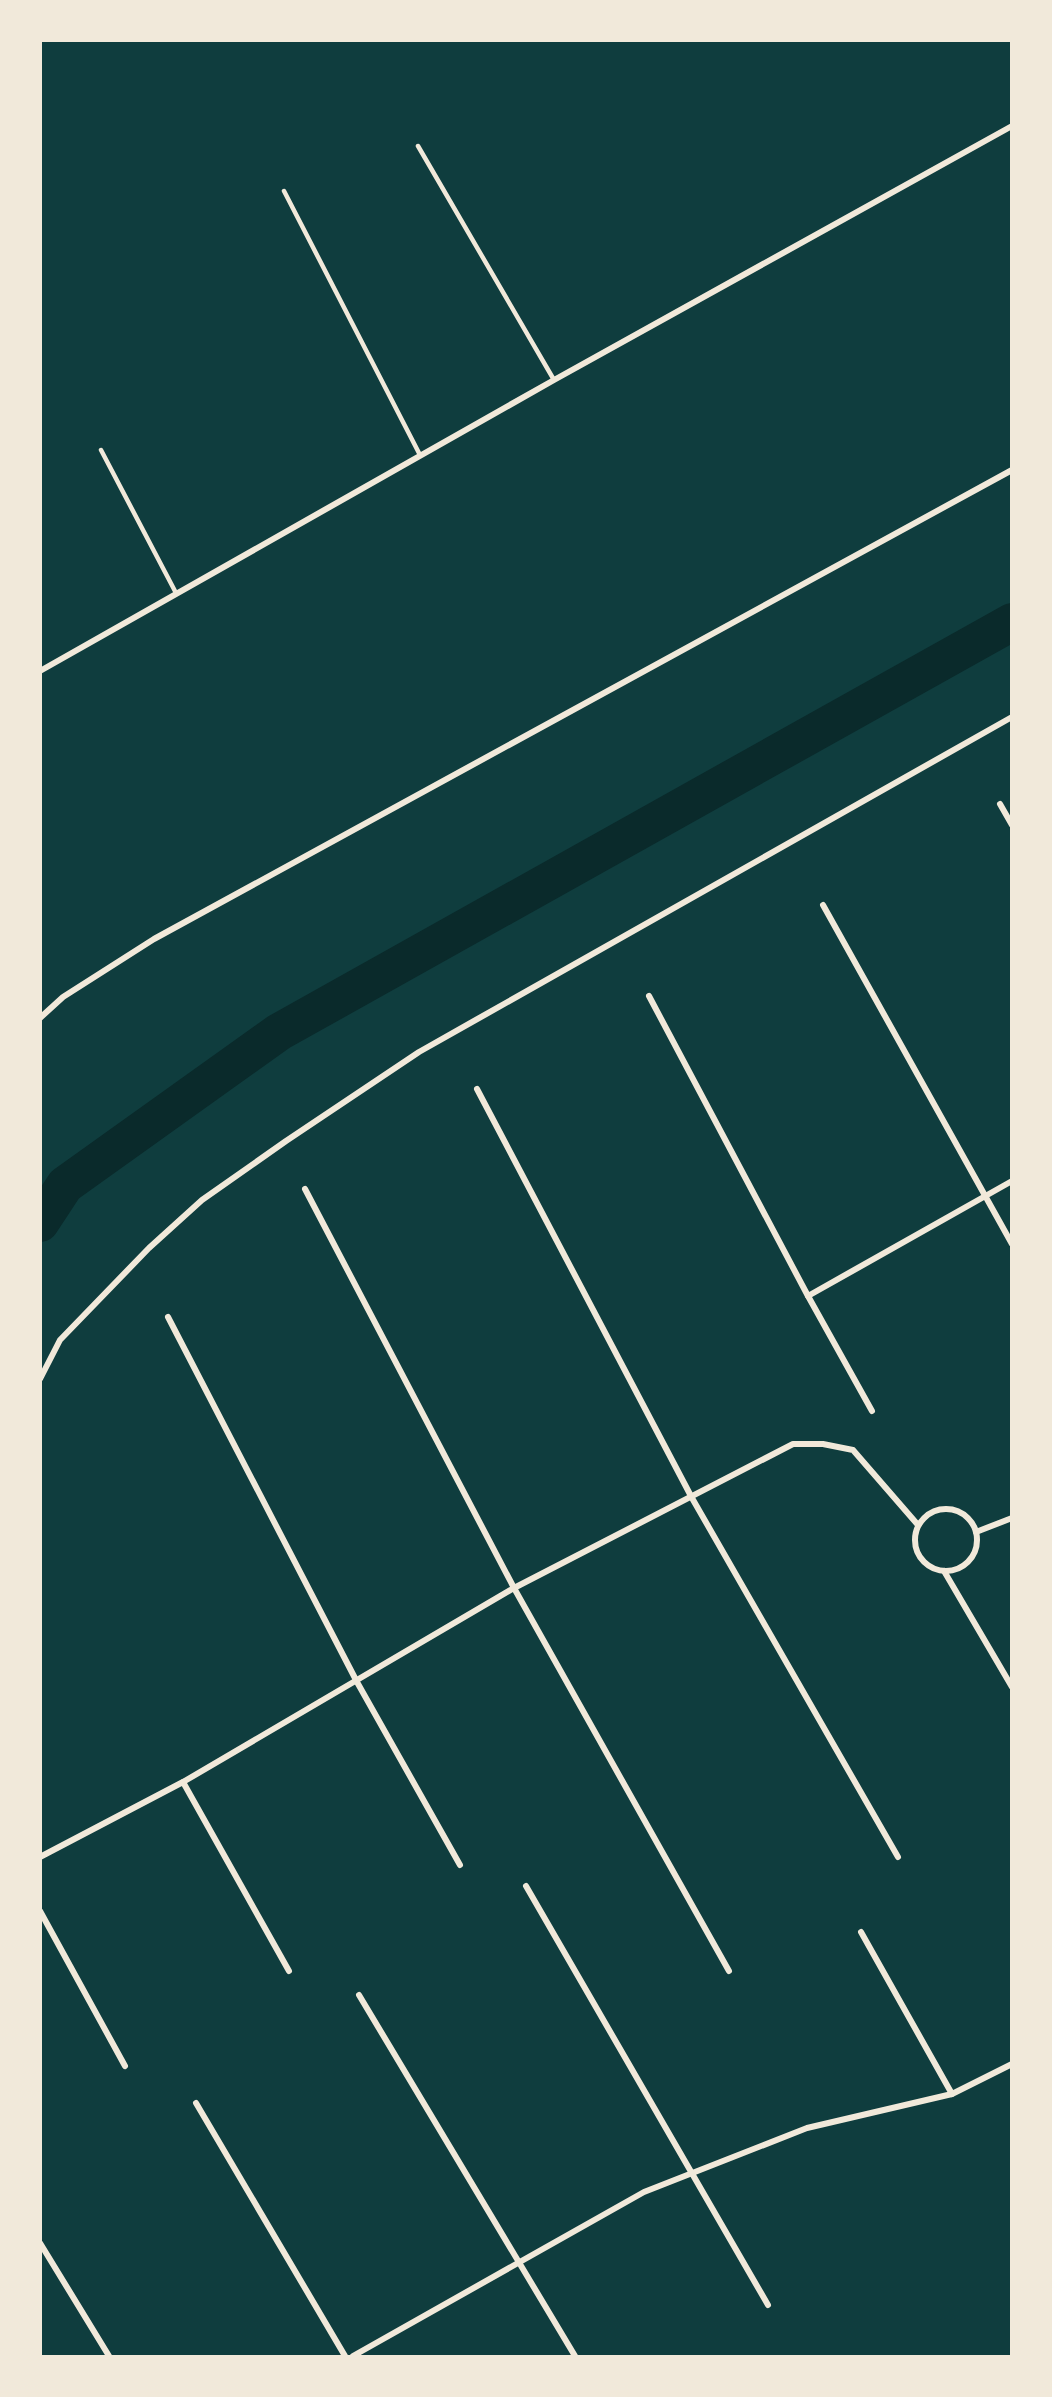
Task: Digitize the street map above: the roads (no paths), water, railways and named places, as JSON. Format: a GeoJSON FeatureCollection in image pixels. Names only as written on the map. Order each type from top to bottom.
{"type":"FeatureCollection","features":[{"type":"Feature","properties":{"kind":"street"},"geometry":{"type":"LineString","coordinates":[[40,671],[420,455],[1011,126]]}},
{"type":"Feature","properties":{"kind":"street"},"geometry":{"type":"LineString","coordinates":[[40,1018],[63,997],[154,939],[1011,470]]}},
{"type":"Feature","properties":{"kind":"street"},"geometry":{"type":"LineString","coordinates":[[40,1379],[60,1340],[149,1248],[202,1200],[296,1134],[419,1052],[1011,717]]}},
{"type":"Feature","properties":{"kind":"street"},"geometry":{"type":"LineString","coordinates":[[1000,804],[1011,825]]}},
{"type":"Feature","properties":{"kind":"street"},"geometry":{"type":"LineString","coordinates":[[824,905],[1011,1244]]}},
{"type":"Feature","properties":{"kind":"street"},"geometry":{"type":"LineString","coordinates":[[649,996],[808,1296],[872,1411]]}},
{"type":"Feature","properties":{"kind":"street"},"geometry":{"type":"LineString","coordinates":[[477,1089],[692,1498],[898,1857]]}},
{"type":"Feature","properties":{"kind":"street"},"geometry":{"type":"LineString","coordinates":[[808,1296],[1011,1181]]}},
{"type":"Feature","properties":{"kind":"street"},"geometry":{"type":"LineString","coordinates":[[305,1189],[514,1588],[729,1971]]}},
{"type":"Feature","properties":{"kind":"street"},"geometry":{"type":"LineString","coordinates":[[168,1317],[357,1682],[460,1865]]}},
{"type":"Feature","properties":{"kind":"street"},"geometry":{"type":"LineString","coordinates":[[40,1857],[183,1782],[514,1588],[793,1444],[824,1444],[853,1450],[918,1525]]}},
{"type":"Feature","properties":{"kind":"street"},"geometry":{"type":"LineString","coordinates":[[950,1508],[966,1516],[976,1532],[977,1546],[971,1560],[959,1569],[944,1572],[929,1567],[918,1556],[914,1540],[918,1525],[926,1515],[937,1509],[950,1508]]}},
{"type":"Feature","properties":{"kind":"street"},"geometry":{"type":"LineString","coordinates":[[976,1532],[1011,1518]]}},
{"type":"Feature","properties":{"kind":"street"},"geometry":{"type":"LineString","coordinates":[[944,1572],[1011,1687]]}},
{"type":"Feature","properties":{"kind":"street"},"geometry":{"type":"LineString","coordinates":[[183,1782],[289,1971]]}},
{"type":"Feature","properties":{"kind":"street"},"geometry":{"type":"LineString","coordinates":[[526,1887],[768,2305]]}},
{"type":"Feature","properties":{"kind":"street"},"geometry":{"type":"LineString","coordinates":[[40,1911],[125,2066]]}},
{"type":"Feature","properties":{"kind":"street"},"geometry":{"type":"LineString","coordinates":[[861,1932],[952,2094]]}},
{"type":"Feature","properties":{"kind":"street"},"geometry":{"type":"LineString","coordinates":[[359,1995],[575,2356]]}},
{"type":"Feature","properties":{"kind":"street"},"geometry":{"type":"LineString","coordinates":[[353,2356],[519,2265],[644,2192],[807,2128],[952,2094],[1011,2064]]}},
{"type":"Feature","properties":{"kind":"street"},"geometry":{"type":"LineString","coordinates":[[196,2103],[345,2356]]}},
{"type":"Feature","properties":{"kind":"street"},"geometry":{"type":"LineString","coordinates":[[40,2243],[109,2356]]}},
{"type":"Feature","properties":{"kind":"lane"},"geometry":{"type":"LineString","coordinates":[[418,146],[554,380]]}},
{"type":"Feature","properties":{"kind":"lane"},"geometry":{"type":"LineString","coordinates":[[284,191],[420,455]]}},
{"type":"Feature","properties":{"kind":"lane"},"geometry":{"type":"LineString","coordinates":[[101,450],[176,593]]}},
{"type":"Feature","properties":{"kind":"waterway"},"geometry":{"type":"LineString","coordinates":[[40,1223],[65,1185],[279,1032],[1012,622]]}}]}
